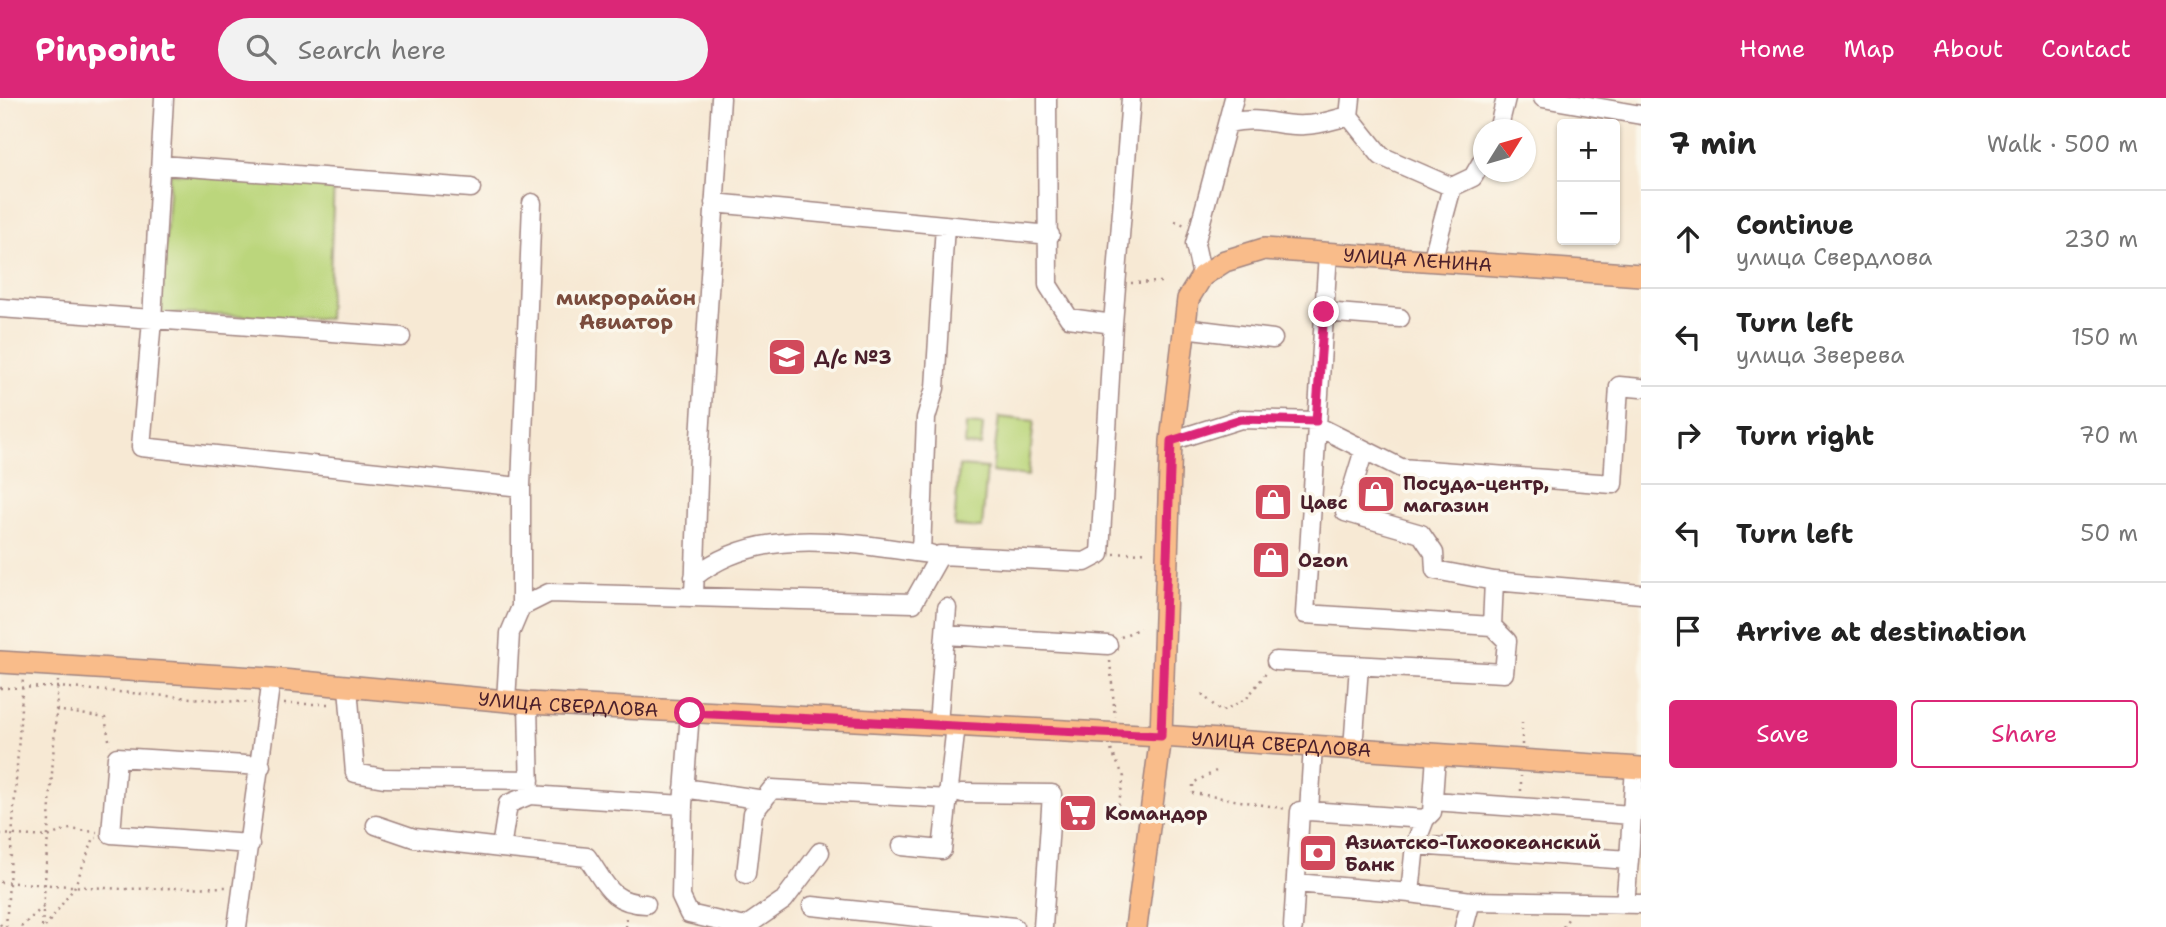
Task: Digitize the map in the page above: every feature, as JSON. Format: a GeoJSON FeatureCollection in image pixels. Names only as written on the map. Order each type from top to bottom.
{"type":"FeatureCollection","features":[{"type":"Feature","properties":{"kind":"main road","name":"УЛИЦА ЛЕНИНА"},"geometry":{"type":"LineString","coordinates":[[1202,276],[1225,261],[1264,249],[1641,275]]}},
{"type":"Feature","properties":{"kind":"main road"},"geometry":{"type":"LineString","coordinates":[[1136,927],[1161,736],[1171,441],[1188,299],[1202,276]]}},
{"type":"Feature","properties":{"kind":"main road","name":"УЛИЦА СВЕРДЛОВА"},"geometry":{"type":"LineString","coordinates":[[0,662],[271,679],[528,703],[1161,736],[1436,756],[1638,767]]}},
{"type":"Feature","properties":{"kind":"street"},"geometry":{"type":"LineString","coordinates":[[164,98],[152,320],[141,447],[521,487]]}},
{"type":"Feature","properties":{"kind":"street"},"geometry":{"type":"LineString","coordinates":[[694,595],[721,98]]}},
{"type":"Feature","properties":{"kind":"street"},"geometry":{"type":"LineString","coordinates":[[1047,98],[1048,285],[1069,318],[1113,324]]}},
{"type":"Feature","properties":{"kind":"street"},"geometry":{"type":"LineString","coordinates":[[694,577],[714,560],[767,543],[801,541],[940,555],[1085,562],[1100,554],[1113,324],[1131,98]]}},
{"type":"Feature","properties":{"kind":"street"},"geometry":{"type":"LineString","coordinates":[[1202,276],[1195,244],[1234,98]]}},
{"type":"Feature","properties":{"kind":"street"},"geometry":{"type":"LineString","coordinates":[[1501,119],[1506,98]]}},
{"type":"Feature","properties":{"kind":"street"},"geometry":{"type":"LineString","coordinates":[[1543,98],[1641,115]]}},
{"type":"Feature","properties":{"kind":"street"},"geometry":{"type":"LineString","coordinates":[[1228,123],[1251,117],[1304,126],[1350,107],[1381,156],[1452,187],[1473,177]]}},
{"type":"Feature","properties":{"kind":"street"},"geometry":{"type":"LineString","coordinates":[[161,164],[471,188]]}},
{"type":"Feature","properties":{"kind":"street"},"geometry":{"type":"LineString","coordinates":[[1432,261],[1452,187]]}},
{"type":"Feature","properties":{"kind":"street"},"geometry":{"type":"LineString","coordinates":[[506,701],[510,633],[521,607],[521,487],[531,202]]}},
{"type":"Feature","properties":{"kind":"street"},"geometry":{"type":"LineString","coordinates":[[714,203],[1049,234]]}},
{"type":"Feature","properties":{"kind":"street"},"geometry":{"type":"LineString","coordinates":[[921,552],[926,418],[935,387],[946,225]]}},
{"type":"Feature","properties":{"kind":"street"},"geometry":{"type":"LineString","coordinates":[[1276,661],[1504,673],[1507,641],[1492,626],[1305,614],[1328,253]]}},
{"type":"Feature","properties":{"kind":"street"},"geometry":{"type":"LineString","coordinates":[[0,308],[401,337]]}},
{"type":"Feature","properties":{"kind":"street"},"geometry":{"type":"LineString","coordinates":[[1324,312],[1399,318]]}},
{"type":"Feature","properties":{"kind":"street"},"geometry":{"type":"LineString","coordinates":[[1184,328],[1273,339]]}},
{"type":"Feature","properties":{"kind":"street"},"geometry":{"type":"LineString","coordinates":[[1171,441],[1241,419],[1316,423],[1401,468],[1614,484],[1619,386],[1641,388]]}},
{"type":"Feature","properties":{"kind":"street"},"geometry":{"type":"LineString","coordinates":[[1364,450],[1345,512],[1421,534],[1434,553],[1436,570],[1494,581],[1641,594]]}},
{"type":"Feature","properties":{"kind":"street"},"geometry":{"type":"LineString","coordinates":[[521,607],[549,593],[913,603],[940,555]]}},
{"type":"Feature","properties":{"kind":"street"},"geometry":{"type":"LineString","coordinates":[[1492,626],[1494,581]]}},
{"type":"Feature","properties":{"kind":"street"},"geometry":{"type":"LineString","coordinates":[[902,846],[942,850],[956,796],[947,725],[947,608]]}},
{"type":"Feature","properties":{"kind":"street"},"geometry":{"type":"LineString","coordinates":[[946,635],[1108,645]]}},
{"type":"Feature","properties":{"kind":"street"},"geometry":{"type":"LineString","coordinates":[[1353,749],[1359,667]]}},
{"type":"Feature","properties":{"kind":"street"},"geometry":{"type":"LineString","coordinates":[[237,927],[271,679]]}},
{"type":"Feature","properties":{"kind":"street"},"geometry":{"type":"LineString","coordinates":[[348,687],[355,773],[384,778],[530,788],[764,800]]}},
{"type":"Feature","properties":{"kind":"street"},"geometry":{"type":"LineString","coordinates":[[528,703],[530,788]]}},
{"type":"Feature","properties":{"kind":"street"},"geometry":{"type":"LineString","coordinates":[[690,713],[681,897],[689,914],[745,927],[784,900],[820,852]]}},
{"type":"Feature","properties":{"kind":"street"},"geometry":{"type":"LineString","coordinates":[[1293,927],[1313,746]]}},
{"type":"Feature","properties":{"kind":"street"},"geometry":{"type":"LineString","coordinates":[[1410,893],[1415,845],[1425,819],[1432,812],[1436,756]]}},
{"type":"Feature","properties":{"kind":"street"},"geometry":{"type":"LineString","coordinates":[[250,844],[111,834],[117,757],[261,766]]}},
{"type":"Feature","properties":{"kind":"street"},"geometry":{"type":"LineString","coordinates":[[1296,883],[1471,901],[1633,904],[1629,860],[1638,767]]}},
{"type":"Feature","properties":{"kind":"street"},"geometry":{"type":"LineString","coordinates":[[501,848],[508,804],[530,788]]}},
{"type":"Feature","properties":{"kind":"street"},"geometry":{"type":"LineString","coordinates":[[746,874],[753,813],[772,789],[956,796],[1052,794],[1043,927]]}},
{"type":"Feature","properties":{"kind":"street"},"geometry":{"type":"LineString","coordinates":[[1433,801],[1632,815]]}},
{"type":"Feature","properties":{"kind":"street"},"geometry":{"type":"LineString","coordinates":[[1305,811],[1425,819]]}},
{"type":"Feature","properties":{"kind":"street"},"geometry":{"type":"LineString","coordinates":[[376,825],[414,838],[587,857],[617,899],[627,904],[646,904]]}},
{"type":"Feature","properties":{"kind":"street"},"geometry":{"type":"LineString","coordinates":[[1415,845],[1629,860]]}},
{"type":"Feature","properties":{"kind":"street"},"geometry":{"type":"LineString","coordinates":[[1464,927],[1471,901]]}},
{"type":"Feature","properties":{"kind":"street"},"geometry":{"type":"LineString","coordinates":[[812,906],[1014,927]]}},
{"type":"Feature","properties":{"kind":"path"},"geometry":{"type":"LineString","coordinates":[[1175,221],[1185,226]]}},
{"type":"Feature","properties":{"kind":"path"},"geometry":{"type":"LineString","coordinates":[[1116,283],[1162,282]]}},
{"type":"Feature","properties":{"kind":"path"},"geometry":{"type":"LineString","coordinates":[[1100,554],[1146,552]]}},
{"type":"Feature","properties":{"kind":"path"},"geometry":{"type":"LineString","coordinates":[[1115,717],[1108,645],[1140,628]]}},
{"type":"Feature","properties":{"kind":"path"},"geometry":{"type":"LineString","coordinates":[[1202,694],[1221,712],[1247,698],[1276,661]]}},
{"type":"Feature","properties":{"kind":"path"},"geometry":{"type":"LineString","coordinates":[[2,926],[9,883],[24,665]]}},
{"type":"Feature","properties":{"kind":"path"},"geometry":{"type":"LineString","coordinates":[[44,927],[59,667]]}},
{"type":"Feature","properties":{"kind":"path"},"geometry":{"type":"LineString","coordinates":[[56,710],[105,718],[107,741],[117,757]]}},
{"type":"Feature","properties":{"kind":"path"},"geometry":{"type":"LineString","coordinates":[[1111,750],[1124,777],[1118,806]]}},
{"type":"Feature","properties":{"kind":"path"},"geometry":{"type":"LineString","coordinates":[[1216,771],[1193,783],[1193,793],[1305,811]]}},
{"type":"Feature","properties":{"kind":"path"},"geometry":{"type":"LineString","coordinates":[[0,834],[48,837],[67,828],[111,834]]}},
{"type":"Feature","properties":{"kind":"path"},"geometry":{"type":"LineString","coordinates":[[44,927],[74,888],[94,838],[111,834]]}},
{"type":"Feature","properties":{"kind":"path"},"geometry":{"type":"LineString","coordinates":[[0,882],[74,888],[244,886]]}},
{"type":"Feature","properties":{"kind":"path"},"geometry":{"type":"LineString","coordinates":[[20,927],[44,905]]}},
{"type":"Feature","properties":{"kind":"green space"},"geometry":{"type":"Polygon","coordinates":[[[170,173],[334,183],[328,319],[161,313],[170,173]]]}},
{"type":"Feature","properties":{"kind":"green space"},"geometry":{"type":"Polygon","coordinates":[[[999,417],[1034,421],[1028,476],[992,472],[999,417]]]}},
{"type":"Feature","properties":{"kind":"green space"},"geometry":{"type":"Polygon","coordinates":[[[966,424],[983,425],[981,446],[965,445],[966,424]]]}},
{"type":"Feature","properties":{"kind":"green space"},"geometry":{"type":"Polygon","coordinates":[[[959,466],[987,468],[982,528],[954,526],[959,466]]]}},
{"type":"Feature","properties":{"kind":"place","name":"Д/с №3"},"geometry":{"type":"Point","coordinates":[787,357]}},
{"type":"Feature","properties":{"kind":"place","name":"Посуда-центр, магазин"},"geometry":{"type":"Point","coordinates":[1376,494]}},
{"type":"Feature","properties":{"kind":"place","name":"Цавс"},"geometry":{"type":"Point","coordinates":[1273,502]}},
{"type":"Feature","properties":{"kind":"place","name":"Ozon"},"geometry":{"type":"Point","coordinates":[1271,560]}},
{"type":"Feature","properties":{"kind":"place","name":"Командор"},"geometry":{"type":"Point","coordinates":[1078,813]}},
{"type":"Feature","properties":{"kind":"place","name":"Азиатско-Тихоокеанский Банк"},"geometry":{"type":"Point","coordinates":[1318,853]}},
{"type":"Feature","properties":{"kind":"district","name":"микрорайон Авиатор"},"geometry":{"type":"Point","coordinates":[626,310]}},
{"type":"Feature","properties":{"kind":"route"},"geometry":{"type":"LineString","coordinates":[[690,713],[1161,736],[1171,441],[1241,419],[1316,421],[1324,312]]}}]}
